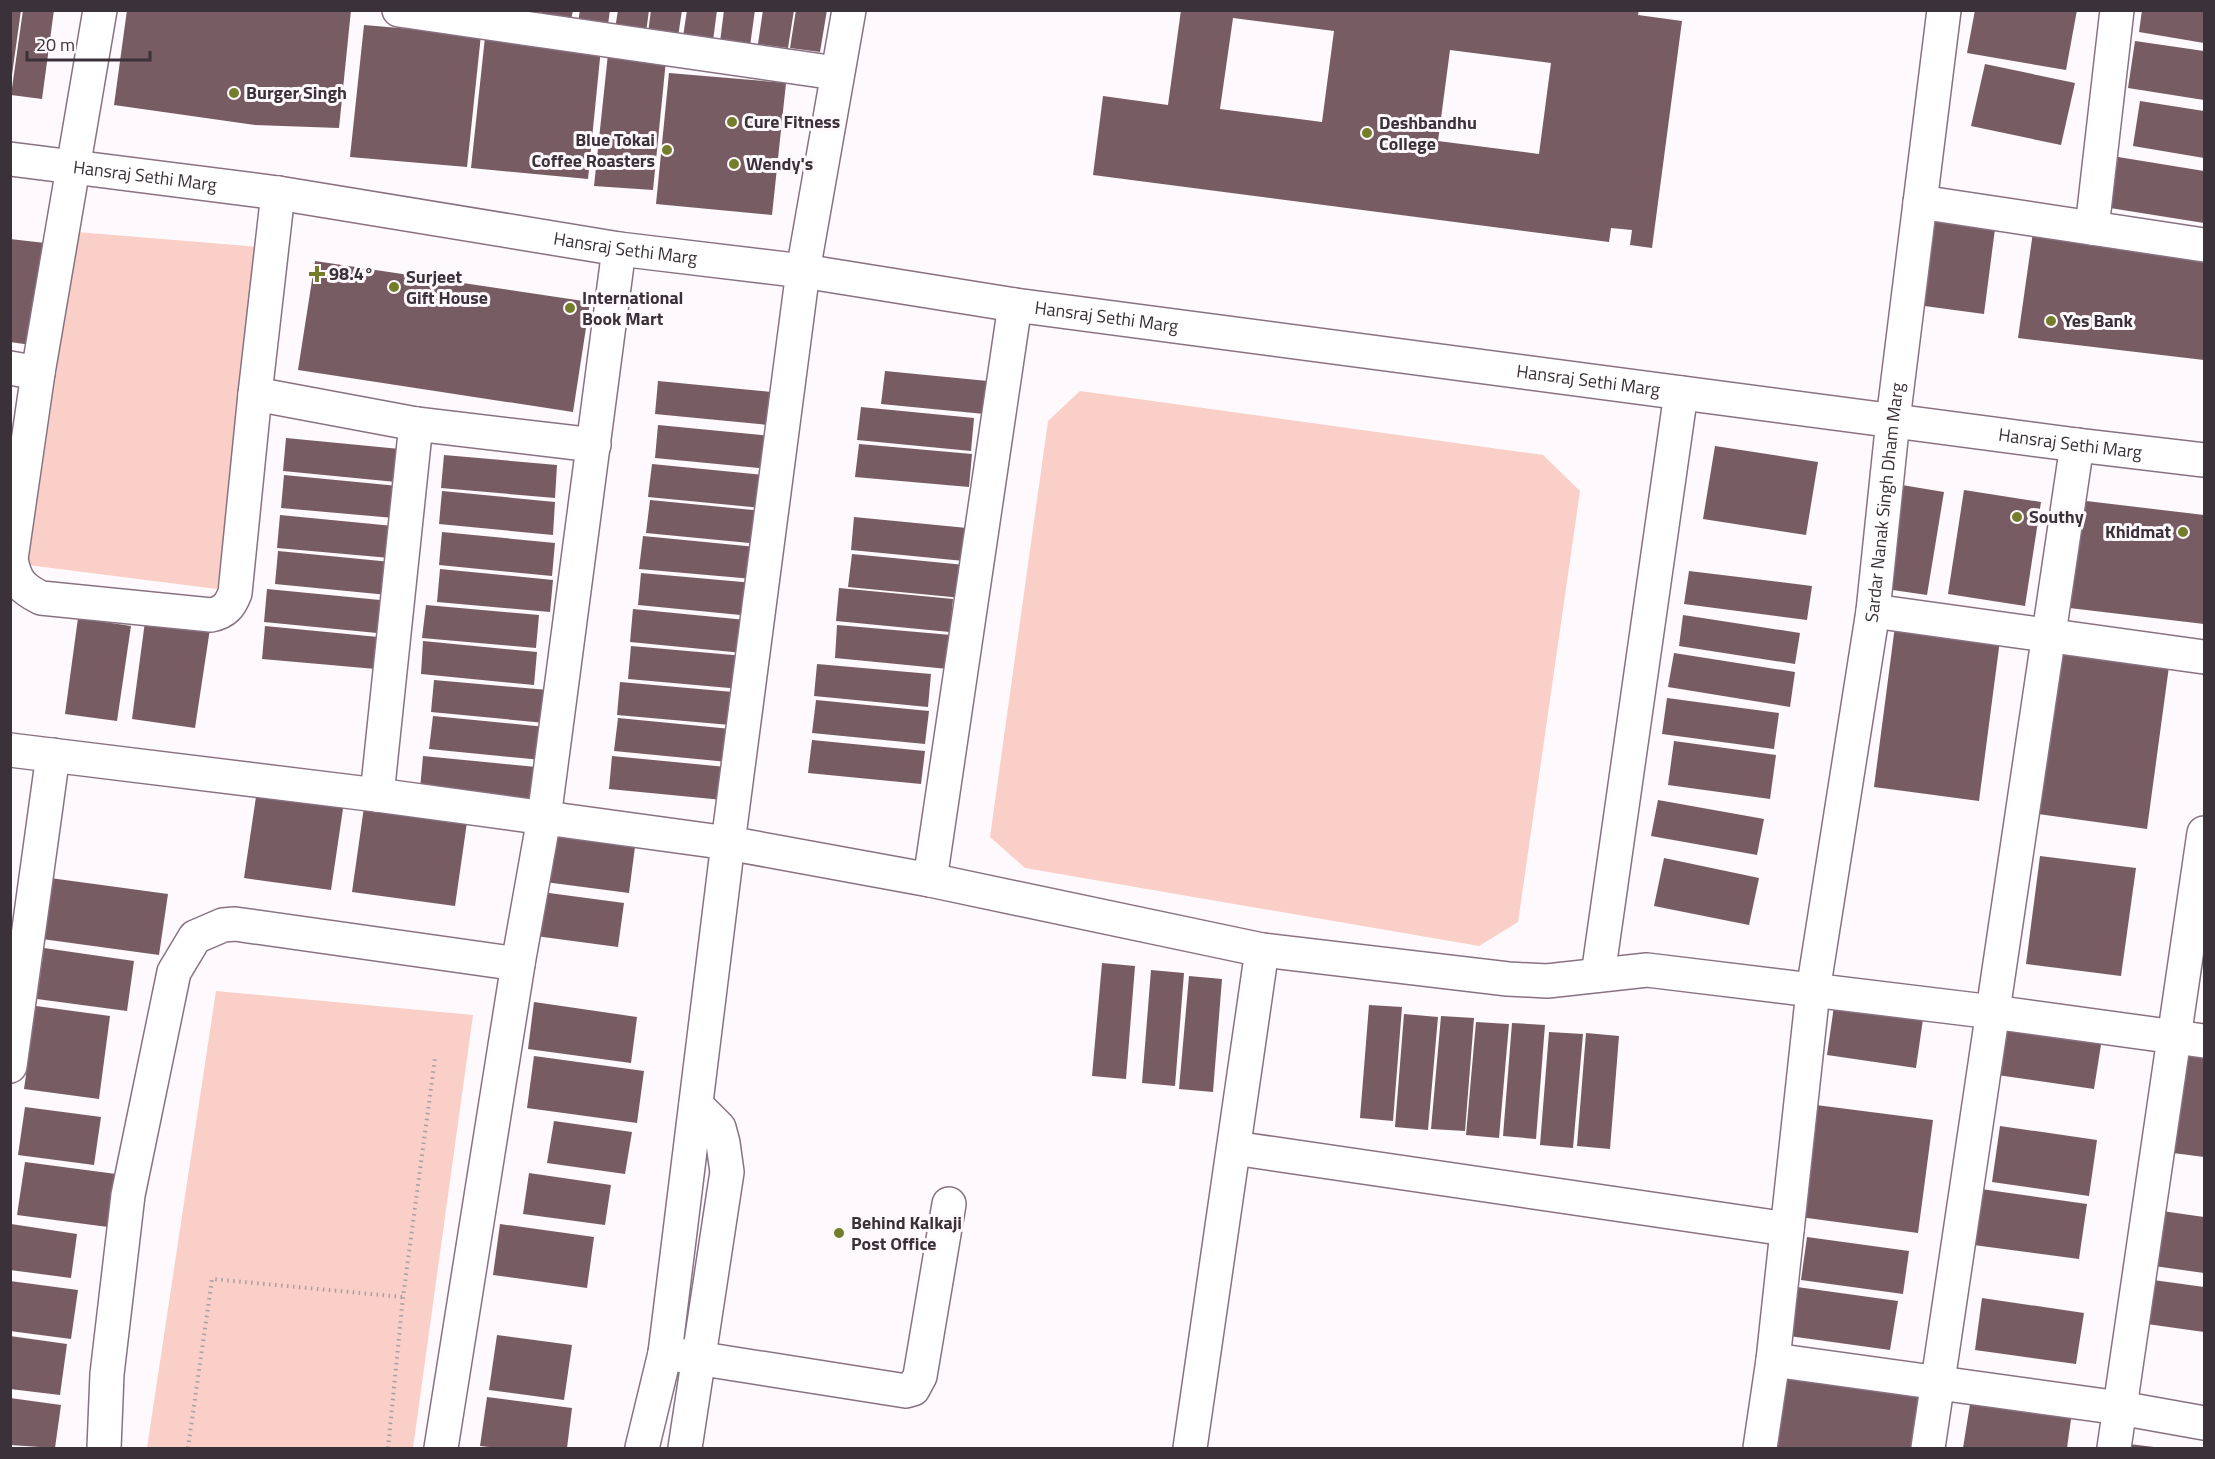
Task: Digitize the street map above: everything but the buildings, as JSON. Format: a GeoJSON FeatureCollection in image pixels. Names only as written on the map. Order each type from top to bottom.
{"type":"FeatureCollection","features":[{"type":"Feature","properties":{"kind":"street"},"geometry":{"type":"LineString","coordinates":[[100,10],[73,168],[24,370],[10,559],[13,575],[25,590],[41,598],[212,615],[223,612],[231,603],[235,593],[278,193]]}},
{"type":"Feature","properties":{"kind":"street"},"geometry":{"type":"LineString","coordinates":[[399,10],[836,73]]}},
{"type":"Feature","properties":{"kind":"street"},"geometry":{"type":"LineString","coordinates":[[642,1449],[665,1353],[802,271],[849,10]]}},
{"type":"Feature","properties":{"kind":"street","name":"Sardar Nanak Singh Dham Marg"},"geometry":{"type":"LineString","coordinates":[[1760,1449],[1773,1360],[1813,991],[1873,611],[1893,420],[1944,10]]}},
{"type":"Feature","properties":{"kind":"street"},"geometry":{"type":"LineString","coordinates":[[2092,228],[2117,10]]}},
{"type":"Feature","properties":{"kind":"street","name":"Hansraj Sethi Marg"},"geometry":{"type":"LineString","coordinates":[[10,159],[278,193],[619,249],[802,271],[1015,305],[2205,460]]}},
{"type":"Feature","properties":{"kind":"street"},"geometry":{"type":"LineString","coordinates":[[1920,202],[2205,245]]}},
{"type":"Feature","properties":{"kind":"street"},"geometry":{"type":"LineString","coordinates":[[441,1449],[518,964],[544,818],[619,249]]}},
{"type":"Feature","properties":{"kind":"street"},"geometry":{"type":"LineString","coordinates":[[930,880],[1015,305]]}},
{"type":"Feature","properties":{"kind":"street"},"geometry":{"type":"LineString","coordinates":[[1598,975],[1681,393]]}},
{"type":"Feature","properties":{"kind":"street"},"geometry":{"type":"LineString","coordinates":[[255,394],[416,424],[594,445]]}},
{"type":"Feature","properties":{"kind":"street"},"geometry":{"type":"LineString","coordinates":[[377,795],[416,424]]}},
{"type":"Feature","properties":{"kind":"street"},"geometry":{"type":"LineString","coordinates":[[1928,1449],[2077,445]]}},
{"type":"Feature","properties":{"kind":"street"},"geometry":{"type":"LineString","coordinates":[[1873,611],[2205,657]]}},
{"type":"Feature","properties":{"kind":"street"},"geometry":{"type":"LineString","coordinates":[[10,750],[377,795],[728,843],[930,880],[1262,950],[1508,979],[1547,981],[1647,970],[2189,1038]]}},
{"type":"Feature","properties":{"kind":"street"},"geometry":{"type":"LineString","coordinates":[[10,1066],[53,755]]}},
{"type":"Feature","properties":{"kind":"street"},"geometry":{"type":"LineString","coordinates":[[2114,1449],[2189,1038],[2205,833]]}},
{"type":"Feature","properties":{"kind":"street"},"geometry":{"type":"LineString","coordinates":[[104,1449],[107,1374],[128,1195],[174,972],[195,937],[223,925],[235,924],[518,964]]}},
{"type":"Feature","properties":{"kind":"street"},"geometry":{"type":"LineString","coordinates":[[1190,1449],[1262,950]]}},
{"type":"Feature","properties":{"kind":"street"},"geometry":{"type":"LineString","coordinates":[[685,1449],[727,1172],[723,1143],[718,1128],[696,1105]]}},
{"type":"Feature","properties":{"kind":"street"},"geometry":{"type":"LineString","coordinates":[[1234,1148],[1787,1229]]}},
{"type":"Feature","properties":{"kind":"street"},"geometry":{"type":"LineString","coordinates":[[665,1353],[906,1391],[913,1389],[920,1376],[950,1204]]}},
{"type":"Feature","properties":{"kind":"street"},"geometry":{"type":"LineString","coordinates":[[1773,1360],[2120,1408],[2205,1423]]}},
{"type":"Feature","properties":{"kind":"path"},"geometry":{"type":"LineString","coordinates":[[388,1449],[403,1297],[435,1058]]}},
{"type":"Feature","properties":{"kind":"path"},"geometry":{"type":"LineString","coordinates":[[188,1449],[212,1279],[403,1297]]}},
{"type":"Feature","properties":{"kind":"shaded area"},"geometry":{"type":"Polygon","coordinates":[[[77,232],[259,247],[217,589],[28,565],[77,232]]]}},
{"type":"Feature","properties":{"kind":"shaded area"},"geometry":{"type":"Polygon","coordinates":[[[1080,391],[1543,455],[1580,491],[1518,922],[1479,946],[1025,868],[990,837],[1048,421],[1080,391]]]}},
{"type":"Feature","properties":{"kind":"shaded area"},"geometry":{"type":"Polygon","coordinates":[[[216,991],[473,1015],[413,1448],[147,1448],[216,991]]]}},
{"type":"Feature","properties":{"kind":"place","name":"Burger Singh"},"geometry":{"type":"Point","coordinates":[234,93]}},
{"type":"Feature","properties":{"kind":"place","name":"Cure Fitness"},"geometry":{"type":"Point","coordinates":[732,122]}},
{"type":"Feature","properties":{"kind":"place","name":"Deshbandhu College"},"geometry":{"type":"Point","coordinates":[1367,133]}},
{"type":"Feature","properties":{"kind":"place","name":"Blue Tokai Coffee Roasters"},"geometry":{"type":"Point","coordinates":[667,150]}},
{"type":"Feature","properties":{"kind":"place","name":"Wendy's"},"geometry":{"type":"Point","coordinates":[734,164]}},
{"type":"Feature","properties":{"kind":"place","name":"98.4°"},"geometry":{"type":"Point","coordinates":[317,274]}},
{"type":"Feature","properties":{"kind":"place","name":"Surjeet Gift House"},"geometry":{"type":"Point","coordinates":[394,287]}},
{"type":"Feature","properties":{"kind":"place","name":"International Book Mart"},"geometry":{"type":"Point","coordinates":[570,308]}},
{"type":"Feature","properties":{"kind":"place","name":"Yes Bank"},"geometry":{"type":"Point","coordinates":[2051,321]}},
{"type":"Feature","properties":{"kind":"place","name":"Southy"},"geometry":{"type":"Point","coordinates":[2017,517]}},
{"type":"Feature","properties":{"kind":"place","name":"Khidmat"},"geometry":{"type":"Point","coordinates":[2183,532]}},
{"type":"Feature","properties":{"kind":"place","name":"Behind Kalkaji Post Office"},"geometry":{"type":"Point","coordinates":[839,1233]}}]}
